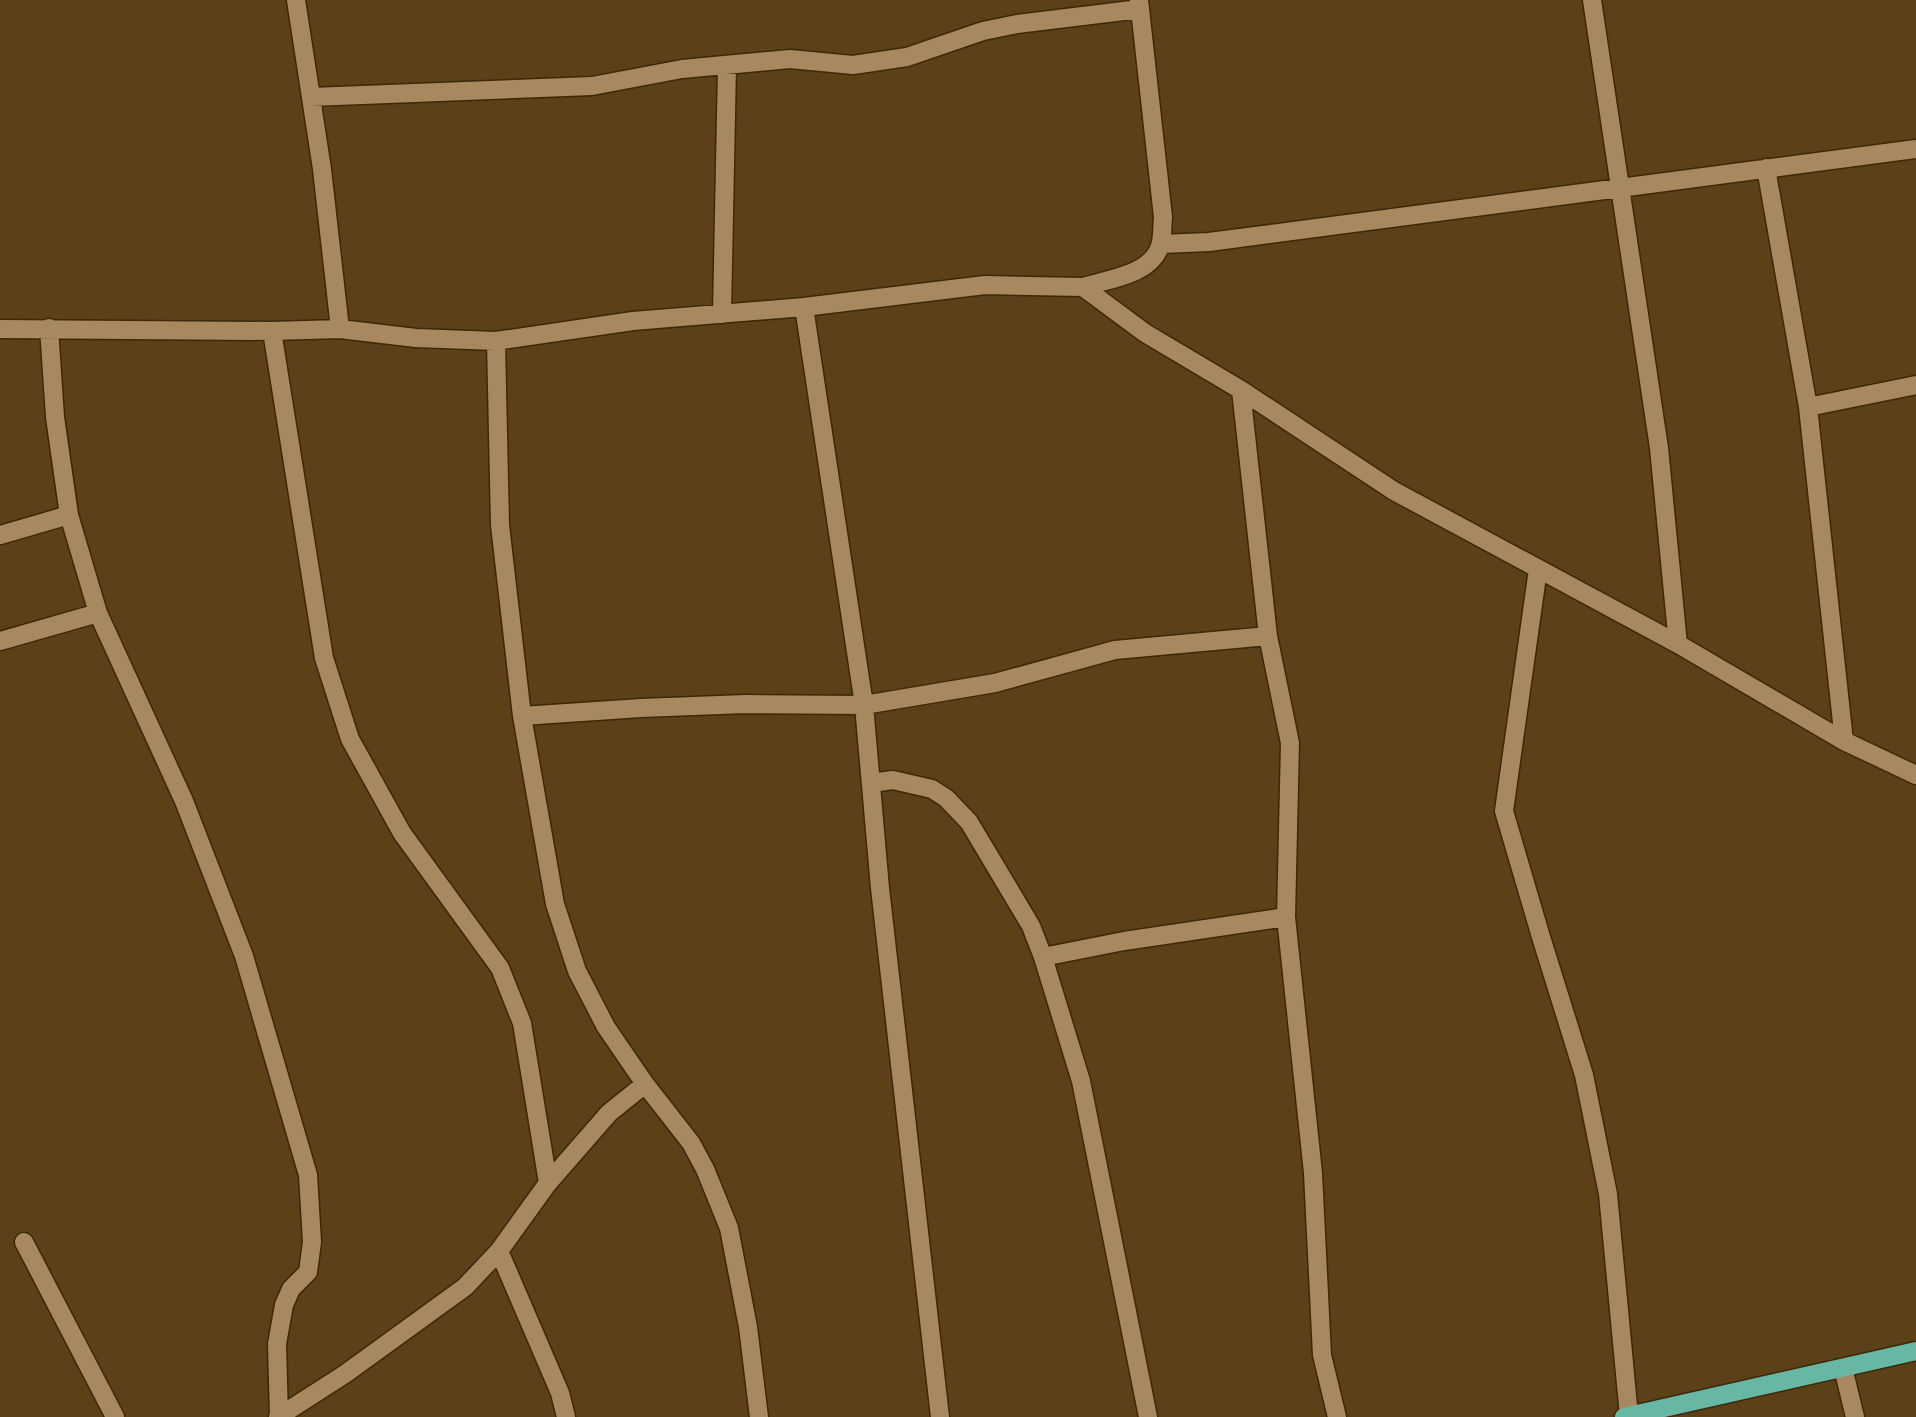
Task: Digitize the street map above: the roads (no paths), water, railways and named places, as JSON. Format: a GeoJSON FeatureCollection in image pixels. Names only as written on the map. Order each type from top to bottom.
{"type":"FeatureCollection","features":[{"type":"Feature","properties":{"kind":"main road"},"geometry":{"type":"LineString","coordinates":[[1626,1417],[1916,1351]]}},
{"type":"Feature","properties":{"kind":"street"},"geometry":{"type":"LineString","coordinates":[[296,0],[322,169],[340,329]]}},
{"type":"Feature","properties":{"kind":"street"},"geometry":{"type":"LineString","coordinates":[[1592,0],[1659,448],[1678,644]]}},
{"type":"Feature","properties":{"kind":"street"},"geometry":{"type":"LineString","coordinates":[[0,329],[340,329],[416,338],[496,341],[633,321],[804,307],[985,285],[1083,286],[1145,267],[1157,254],[1161,244],[1163,217],[1140,4],[983,31],[907,57],[853,65],[790,60],[682,69],[592,86],[311,97]]}},
{"type":"Feature","properties":{"kind":"street"},"geometry":{"type":"LineString","coordinates":[[722,314],[727,66]]}},
{"type":"Feature","properties":{"kind":"street"},"geometry":{"type":"LineString","coordinates":[[1161,244],[1209,242],[1916,149]]}},
{"type":"Feature","properties":{"kind":"street"},"geometry":{"type":"LineString","coordinates":[[1766,168],[1808,407],[1844,741]]}},
{"type":"Feature","properties":{"kind":"street"},"geometry":{"type":"LineString","coordinates":[[1083,286],[1145,332],[1241,390],[1394,491],[1678,644],[1844,741],[1916,775]]}},
{"type":"Feature","properties":{"kind":"street"},"geometry":{"type":"LineString","coordinates":[[804,307],[864,705],[880,888],[940,1417]]}},
{"type":"Feature","properties":{"kind":"street"},"geometry":{"type":"LineString","coordinates":[[49,328],[55,417],[69,515],[98,613],[184,801],[244,956],[308,1175],[312,1242],[308,1272],[291,1289],[284,1305],[277,1344],[278,1417]]}},
{"type":"Feature","properties":{"kind":"street"},"geometry":{"type":"LineString","coordinates":[[272,331],[324,658],[338,705],[350,740],[402,833],[500,968],[522,1023],[548,1183]]}},
{"type":"Feature","properties":{"kind":"street"},"geometry":{"type":"LineString","coordinates":[[496,341],[500,525],[523,716],[555,904],[577,971],[606,1027],[645,1084],[691,1143],[705,1169],[729,1228],[748,1326],[759,1417]]}},
{"type":"Feature","properties":{"kind":"street"},"geometry":{"type":"LineString","coordinates":[[1808,407],[1916,385]]}},
{"type":"Feature","properties":{"kind":"street"},"geometry":{"type":"LineString","coordinates":[[1241,390],[1268,636],[1290,743],[1286,917],[1313,1174],[1322,1355],[1337,1417]]}},
{"type":"Feature","properties":{"kind":"street"},"geometry":{"type":"LineString","coordinates":[[0,535],[69,515]]}},
{"type":"Feature","properties":{"kind":"street"},"geometry":{"type":"LineString","coordinates":[[1538,569],[1504,811],[1587,1088],[1608,1194],[1626,1417]]}},
{"type":"Feature","properties":{"kind":"street"},"geometry":{"type":"LineString","coordinates":[[0,641],[98,613]]}},
{"type":"Feature","properties":{"kind":"street"},"geometry":{"type":"LineString","coordinates":[[523,716],[746,704],[864,705],[995,683],[1115,650],[1268,636]]}},
{"type":"Feature","properties":{"kind":"street"},"geometry":{"type":"LineString","coordinates":[[871,783],[893,780],[932,789],[946,798],[969,822],[1031,926],[1081,1081],[1148,1417]]}},
{"type":"Feature","properties":{"kind":"street"},"geometry":{"type":"LineString","coordinates":[[1043,957],[1124,941],[1286,917]]}},
{"type":"Feature","properties":{"kind":"street"},"geometry":{"type":"LineString","coordinates":[[278,1417],[345,1374],[465,1287],[499,1251],[548,1183],[609,1113],[645,1084]]}},
{"type":"Feature","properties":{"kind":"street"},"geometry":{"type":"LineString","coordinates":[[24,1242],[115,1417]]}},
{"type":"Feature","properties":{"kind":"street"},"geometry":{"type":"LineString","coordinates":[[499,1251],[560,1394],[566,1417]]}},
{"type":"Feature","properties":{"kind":"street"},"geometry":{"type":"LineString","coordinates":[[1843,1367],[1855,1417]]}}]}
